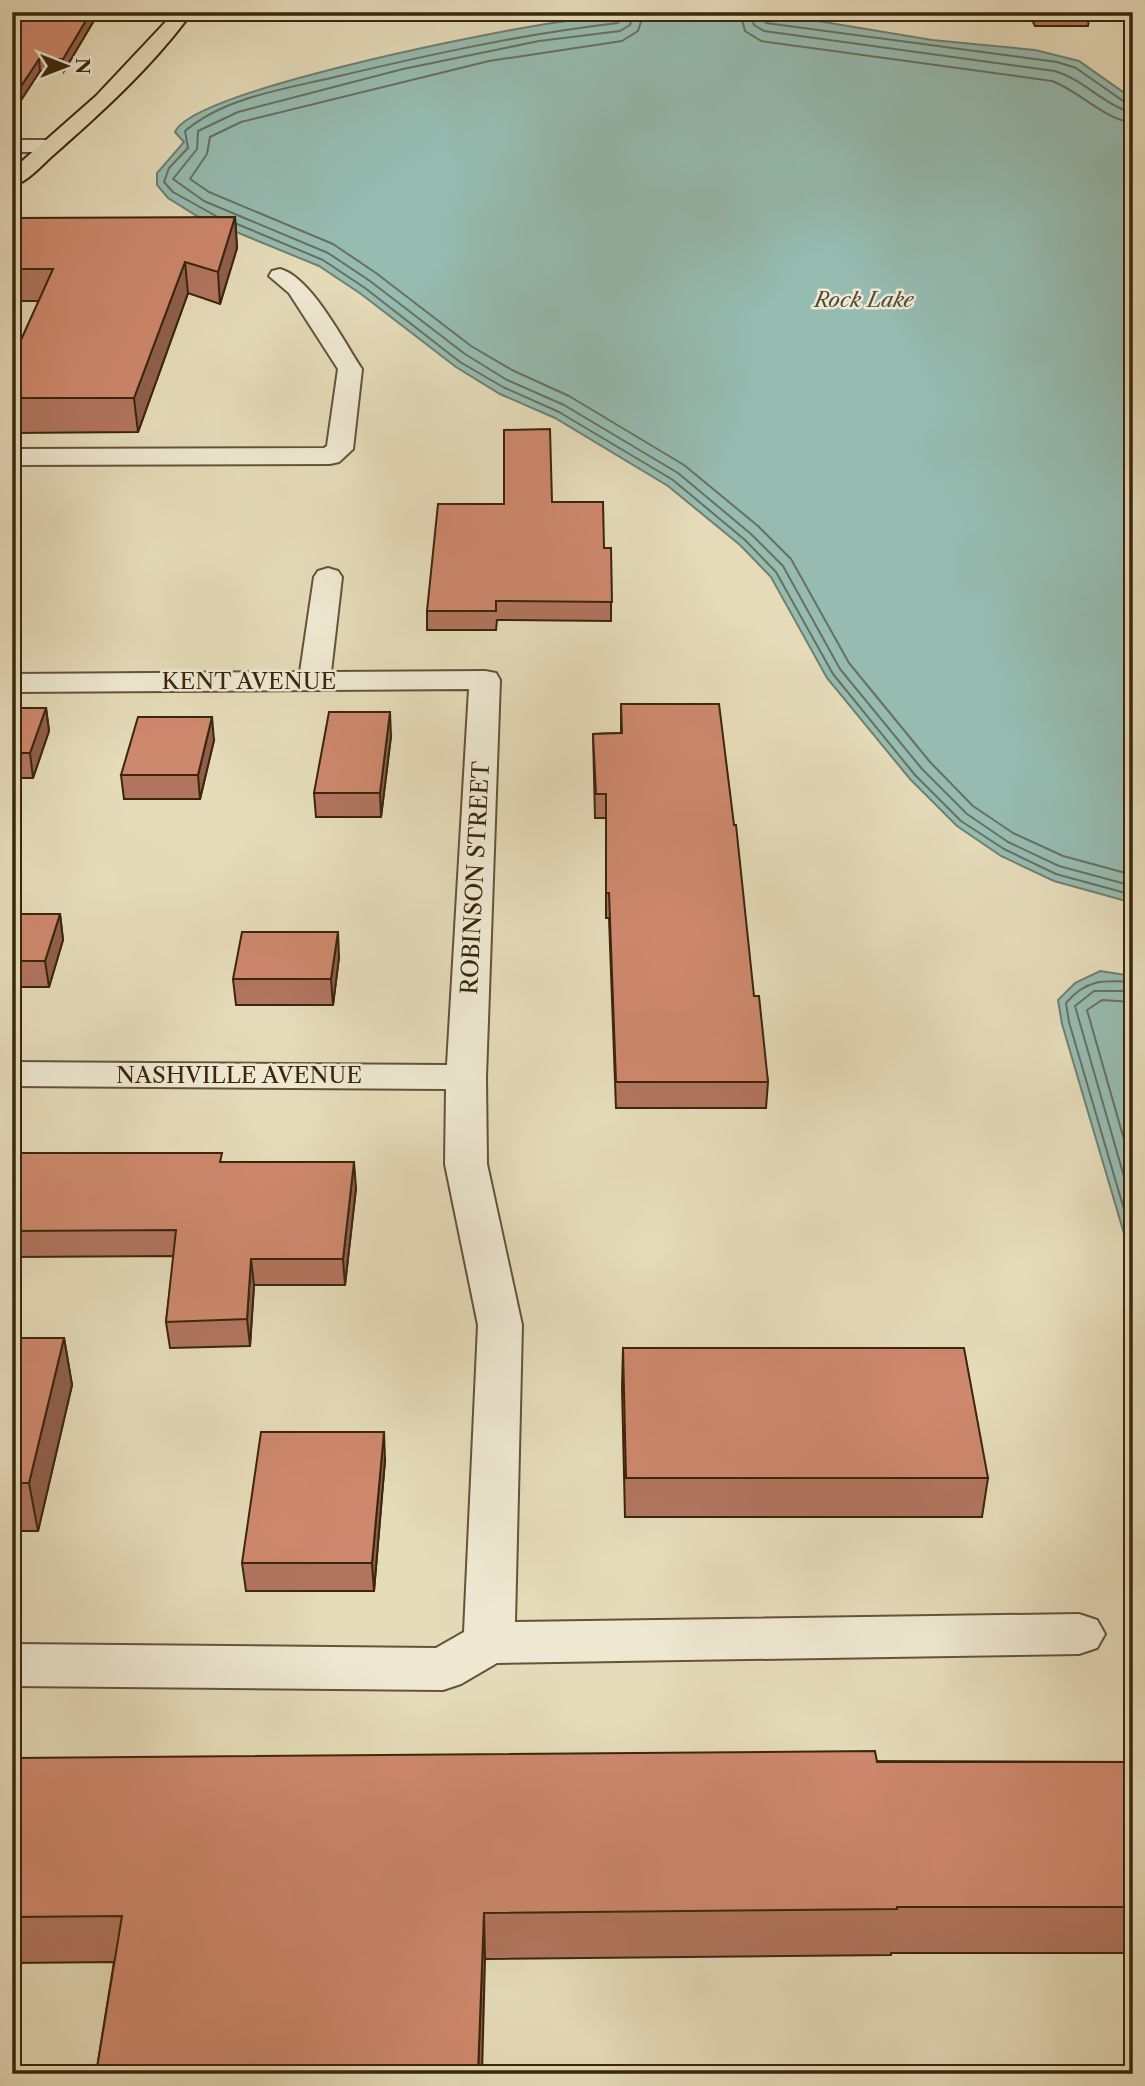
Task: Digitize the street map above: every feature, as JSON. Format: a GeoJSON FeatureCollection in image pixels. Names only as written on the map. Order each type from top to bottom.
{"type":"FeatureCollection","features":[{"type":"Feature","properties":{"kind":"main road"},"geometry":{"type":"LineString","coordinates":[[12,180],[53,146],[143,60],[184,12]]}},
{"type":"Feature","properties":{"kind":"street"},"geometry":{"type":"LineString","coordinates":[[12,146],[53,146]]}},
{"type":"Feature","properties":{"kind":"street"},"geometry":{"type":"LineString","coordinates":[[12,457],[330,456],[340,449],[350,369],[298,289],[280,276]]}},
{"type":"Feature","properties":{"kind":"street"},"geometry":{"type":"LineString","coordinates":[[314,681],[328,577]]}},
{"type":"Feature","properties":{"kind":"street","name":"KENT AVENUE"},"geometry":{"type":"LineString","coordinates":[[12,683],[485,680]]}},
{"type":"Feature","properties":{"kind":"street","name":"ROBINSON STREET"},"geometry":{"type":"LineString","coordinates":[[485,680],[466,1077],[466,1164],[500,1325],[489,1643]]}},
{"type":"Feature","properties":{"kind":"street","name":"NASHVILLE AVENUE"},"geometry":{"type":"LineString","coordinates":[[12,1074],[466,1077]]}},
{"type":"Feature","properties":{"kind":"street"},"geometry":{"type":"LineString","coordinates":[[12,1665],[443,1669],[489,1643],[1079,1634]]}},
{"type":"Feature","properties":{"kind":"water","name":"Rock Lake"},"geometry":{"type":"Polygon","coordinates":[[[667,12],[729,13],[806,19],[932,40],[1035,50],[1079,61],[1133,99],[1133,903],[1054,881],[1001,856],[957,826],[910,779],[827,678],[771,577],[740,545],[668,486],[555,418],[500,394],[456,367],[361,294],[319,266],[197,216],[168,198],[157,185],[157,173],[184,142],[175,132],[193,116],[231,99],[341,67],[458,41],[567,21],[667,12]]]}},
{"type":"Feature","properties":{"kind":"water"},"geometry":{"type":"Polygon","coordinates":[[[1100,971],[1133,976],[1133,1264],[1062,1024],[1058,1000],[1075,983],[1100,971]]]}},
{"type":"Feature","properties":{"kind":"building"},"geometry":{"type":"Polygon","coordinates":[[[12,12],[91,12],[63,59],[39,59],[12,100],[12,12]]]}},
{"type":"Feature","properties":{"kind":"building"},"geometry":{"type":"Polygon","coordinates":[[[1033,12],[1086,12],[1089,18],[1036,18],[1033,12]]]}},
{"type":"Feature","properties":{"kind":"building"},"geometry":{"type":"Polygon","coordinates":[[[235,217],[218,272],[185,262],[134,398],[12,398],[12,360],[53,269],[12,269],[14,218],[235,217]]]}},
{"type":"Feature","properties":{"kind":"building"},"geometry":{"type":"Polygon","coordinates":[[[550,429],[552,502],[603,502],[604,548],[611,548],[612,602],[496,601],[496,611],[427,611],[438,504],[504,504],[504,430],[550,429]]]}},
{"type":"Feature","properties":{"kind":"building"},"geometry":{"type":"Polygon","coordinates":[[[621,704],[719,704],[736,825],[754,996],[759,996],[768,1082],[616,1082],[609,893],[606,893],[606,794],[596,794],[593,734],[622,733],[621,704]]]}},
{"type":"Feature","properties":{"kind":"building"},"geometry":{"type":"Polygon","coordinates":[[[12,708],[46,708],[30,753],[12,753],[12,708]]]}},
{"type":"Feature","properties":{"kind":"building"},"geometry":{"type":"Polygon","coordinates":[[[329,712],[390,712],[380,793],[314,793],[329,712]]]}},
{"type":"Feature","properties":{"kind":"building"},"geometry":{"type":"Polygon","coordinates":[[[138,717],[212,717],[198,775],[121,775],[138,717]]]}},
{"type":"Feature","properties":{"kind":"building"},"geometry":{"type":"Polygon","coordinates":[[[12,914],[60,914],[45,961],[12,961],[12,914]]]}},
{"type":"Feature","properties":{"kind":"building"},"geometry":{"type":"Polygon","coordinates":[[[242,932],[338,932],[331,979],[233,979],[242,932]]]}},
{"type":"Feature","properties":{"kind":"building"},"geometry":{"type":"Polygon","coordinates":[[[12,1153],[222,1153],[220,1162],[354,1162],[343,1259],[251,1259],[247,1319],[166,1322],[176,1230],[12,1231],[12,1153]]]}},
{"type":"Feature","properties":{"kind":"building"},"geometry":{"type":"Polygon","coordinates":[[[12,1338],[64,1338],[29,1483],[12,1483],[12,1338]]]}},
{"type":"Feature","properties":{"kind":"building"},"geometry":{"type":"Polygon","coordinates":[[[623,1348],[964,1348],[988,1478],[626,1478],[623,1348]]]}},
{"type":"Feature","properties":{"kind":"building"},"geometry":{"type":"Polygon","coordinates":[[[261,1432],[384,1432],[372,1563],[242,1563],[261,1432]]]}},
{"type":"Feature","properties":{"kind":"building"},"geometry":{"type":"Polygon","coordinates":[[[875,1751],[877,1762],[1133,1762],[1133,1907],[897,1907],[484,1913],[478,2073],[897,2074],[96,2074],[122,1916],[12,1917],[12,1758],[875,1751]]]}}]}
